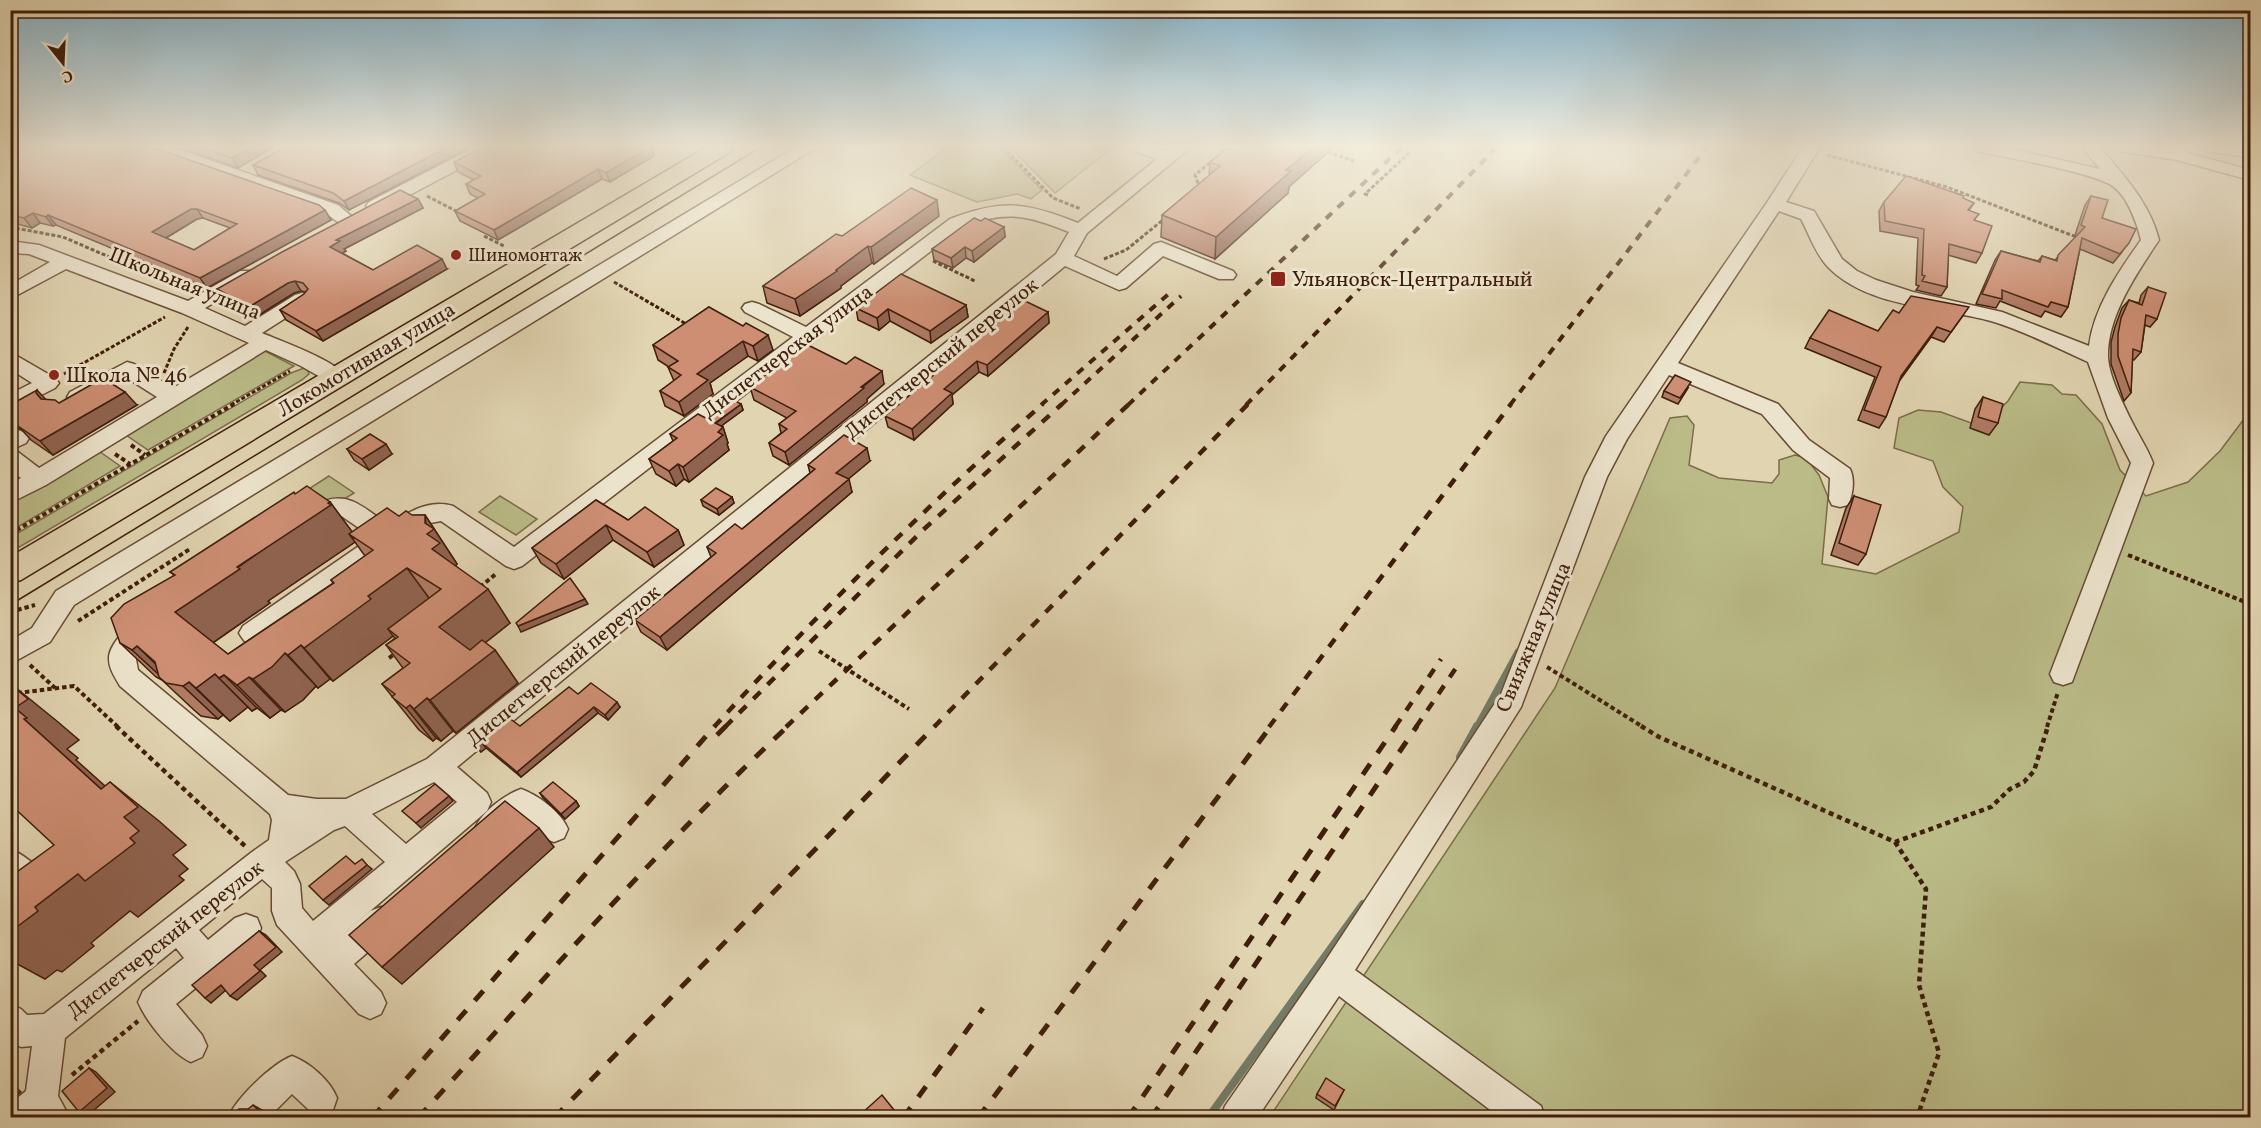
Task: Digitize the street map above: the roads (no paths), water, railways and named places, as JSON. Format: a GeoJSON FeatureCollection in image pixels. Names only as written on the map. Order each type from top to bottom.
{"type":"FeatureCollection","features":[{"type":"Feature","properties":{"kind":"main road","name":"Локомотивная улица"},"geometry":{"type":"LineString","coordinates":[[10,572],[634,200]]}},
{"type":"Feature","properties":{"kind":"street"},"geometry":{"type":"LineString","coordinates":[[307,200],[332,209],[347,220]]}},
{"type":"Feature","properties":{"kind":"street"},"geometry":{"type":"LineString","coordinates":[[328,230],[386,200]]}},
{"type":"Feature","properties":{"kind":"street"},"geometry":{"type":"LineString","coordinates":[[16,656],[41,634],[65,598],[721,200]]}},
{"type":"Feature","properties":{"kind":"street"},"geometry":{"type":"LineString","coordinates":[[1080,230],[1117,200]]}},
{"type":"Feature","properties":{"kind":"street","name":"Свияжная улица"},"geometry":{"type":"LineString","coordinates":[[1237,1118],[1335,974],[1512,699],[1596,477],[1617,436],[1778,200]]}},
{"type":"Feature","properties":{"kind":"street"},"geometry":{"type":"LineString","coordinates":[[2063,674],[2142,463],[2138,450],[2119,417],[2098,358],[2105,323],[2126,273],[2150,240],[2148,228],[2130,200]]}},
{"type":"Feature","properties":{"kind":"street"},"geometry":{"type":"LineString","coordinates":[[1775,204],[1808,215],[1824,248],[1836,264],[1880,289],[1904,297],[1998,317],[2098,358]]}},
{"type":"Feature","properties":{"kind":"street","name":"Диспетчерская улица"},"geometry":{"type":"LineString","coordinates":[[389,537],[419,516],[445,512],[514,560],[956,223],[999,208],[1038,213],[1080,230]]}},
{"type":"Feature","properties":{"kind":"street","name":"Диспетчерский переулок"},"geometry":{"type":"LineString","coordinates":[[10,1020],[21,1031],[50,1030],[272,854],[324,822],[349,812],[437,767],[1064,258],[1080,230]]}},
{"type":"Feature","properties":{"kind":"street","name":"Школьная улица"},"geometry":{"type":"LineString","coordinates":[[10,247],[32,249],[66,261],[183,315],[256,338],[308,361],[336,378]]}},
{"type":"Feature","properties":{"kind":"street"},"geometry":{"type":"LineString","coordinates":[[1064,258],[1119,284],[1161,248],[1226,275]]}},
{"type":"Feature","properties":{"kind":"street"},"geometry":{"type":"LineString","coordinates":[[10,293],[66,261]]}},
{"type":"Feature","properties":{"kind":"street"},"geometry":{"type":"LineString","coordinates":[[183,315],[262,266]]}},
{"type":"Feature","properties":{"kind":"street"},"geometry":{"type":"LineString","coordinates":[[10,495],[38,479],[166,393],[256,338],[302,299]]}},
{"type":"Feature","properties":{"kind":"street"},"geometry":{"type":"LineString","coordinates":[[752,308],[807,336]]}},
{"type":"Feature","properties":{"kind":"street"},"geometry":{"type":"LineString","coordinates":[[10,359],[48,383],[10,404]]}},
{"type":"Feature","properties":{"kind":"street"},"geometry":{"type":"LineString","coordinates":[[1664,365],[1770,409],[1801,445],[1842,475],[1840,499]]}},
{"type":"Feature","properties":{"kind":"street"},"geometry":{"type":"LineString","coordinates":[[62,406],[127,369],[166,393]]}},
{"type":"Feature","properties":{"kind":"street"},"geometry":{"type":"LineString","coordinates":[[13,447],[38,479]]}},
{"type":"Feature","properties":{"kind":"street"},"geometry":{"type":"LineString","coordinates":[[286,535],[326,509],[344,506],[389,537],[351,577],[252,633],[280,655],[298,642]]}},
{"type":"Feature","properties":{"kind":"street"},"geometry":{"type":"LineString","coordinates":[[168,614],[129,642],[120,656],[122,667],[129,678],[281,806],[286,819],[272,854],[284,881],[286,890],[284,904],[288,915],[370,1003]]}},
{"type":"Feature","properties":{"kind":"street"},"geometry":{"type":"LineString","coordinates":[[313,940],[477,802],[437,767]]}},
{"type":"Feature","properties":{"kind":"street"},"geometry":{"type":"LineString","coordinates":[[467,847],[521,801],[554,829]]}},
{"type":"Feature","properties":{"kind":"street"},"geometry":{"type":"LineString","coordinates":[[281,806],[317,812],[349,812],[406,862]]}},
{"type":"Feature","properties":{"kind":"street"},"geometry":{"type":"LineString","coordinates":[[10,862],[42,893],[10,916]]}},
{"type":"Feature","properties":{"kind":"street"},"geometry":{"type":"LineString","coordinates":[[333,962],[404,901]]}},
{"type":"Feature","properties":{"kind":"street"},"geometry":{"type":"LineString","coordinates":[[178,928],[206,960]]}},
{"type":"Feature","properties":{"kind":"street"},"geometry":{"type":"LineString","coordinates":[[191,1046],[154,1002],[246,928]]}},
{"type":"Feature","properties":{"kind":"street"},"geometry":{"type":"LineString","coordinates":[[1335,974],[1529,1118]]}},
{"type":"Feature","properties":{"kind":"street"},"geometry":{"type":"LineString","coordinates":[[38,1112],[50,1030]]}},
{"type":"Feature","properties":{"kind":"street"},"geometry":{"type":"LineString","coordinates":[[244,1118],[291,1072],[321,1098]]}},
{"type":"Feature","properties":{"kind":"waterway"},"geometry":{"type":"LineString","coordinates":[[1477,727],[1518,652]]}},
{"type":"Feature","properties":{"kind":"waterway"},"geometry":{"type":"LineString","coordinates":[[1460,757],[1477,726]]}},
{"type":"Feature","properties":{"kind":"waterway"},"geometry":{"type":"LineString","coordinates":[[1208,1118],[1363,904]]}},
{"type":"Feature","properties":{"kind":"tram line"},"geometry":{"type":"LineString","coordinates":[[10,605],[675,200]]}},
{"type":"Feature","properties":{"kind":"railway"},"geometry":{"type":"LineString","coordinates":[[1128,405],[1346,200]]}},
{"type":"Feature","properties":{"kind":"railway"},"geometry":{"type":"LineString","coordinates":[[1246,405],[1446,200]]}},
{"type":"Feature","properties":{"kind":"railway"},"geometry":{"type":"LineString","coordinates":[[1510,405],[1667,200]]}},
{"type":"Feature","properties":{"kind":"railway"},"geometry":{"type":"LineString","coordinates":[[1041,405],[1172,291]]}},
{"type":"Feature","properties":{"kind":"railway"},"geometry":{"type":"LineString","coordinates":[[1061,405],[1181,296]]}},
{"type":"Feature","properties":{"kind":"railway"},"geometry":{"type":"LineString","coordinates":[[714,727],[874,561],[957,481],[1043,404]]}},
{"type":"Feature","properties":{"kind":"railway"},"geometry":{"type":"LineString","coordinates":[[725,727],[923,530],[1062,404]]}},
{"type":"Feature","properties":{"kind":"railway"},"geometry":{"type":"LineString","coordinates":[[786,727],[1129,404]]}},
{"type":"Feature","properties":{"kind":"railway"},"geometry":{"type":"LineString","coordinates":[[934,727],[1248,404]]}},
{"type":"Feature","properties":{"kind":"railway"},"geometry":{"type":"LineString","coordinates":[[1269,727],[1511,404]]}},
{"type":"Feature","properties":{"kind":"railway"},"geometry":{"type":"LineString","coordinates":[[1395,727],[1441,659]]}},
{"type":"Feature","properties":{"kind":"railway"},"geometry":{"type":"LineString","coordinates":[[1416,727],[1456,668]]}},
{"type":"Feature","properties":{"kind":"railway"},"geometry":{"type":"LineString","coordinates":[[372,1118],[715,726]]}},
{"type":"Feature","properties":{"kind":"railway"},"geometry":{"type":"LineString","coordinates":[[418,1118],[645,869],[788,726]]}},
{"type":"Feature","properties":{"kind":"railway"},"geometry":{"type":"LineString","coordinates":[[554,1118],[935,726]]}},
{"type":"Feature","properties":{"kind":"railway"},"geometry":{"type":"LineString","coordinates":[[978,1118],[1271,726]]}},
{"type":"Feature","properties":{"kind":"railway"},"geometry":{"type":"LineString","coordinates":[[1128,1118],[1396,726]]}},
{"type":"Feature","properties":{"kind":"railway"},"geometry":{"type":"LineString","coordinates":[[1151,1118],[1417,726]]}},
{"type":"Feature","properties":{"kind":"railway"},"geometry":{"type":"LineString","coordinates":[[717,735],[725,727]]}},
{"type":"Feature","properties":{"kind":"railway"},"geometry":{"type":"LineString","coordinates":[[903,1118],[983,1008]]}},
{"type":"Feature","properties":{"kind":"place","name":"Шиномонтаж"},"geometry":{"type":"Point","coordinates":[456,255]}},
{"type":"Feature","properties":{"kind":"place","name":"Ульяновск-Центральный"},"geometry":{"type":"Point","coordinates":[1278,279]}},
{"type":"Feature","properties":{"kind":"place","name":"Школа № 46"},"geometry":{"type":"Point","coordinates":[54,375]}}]}
